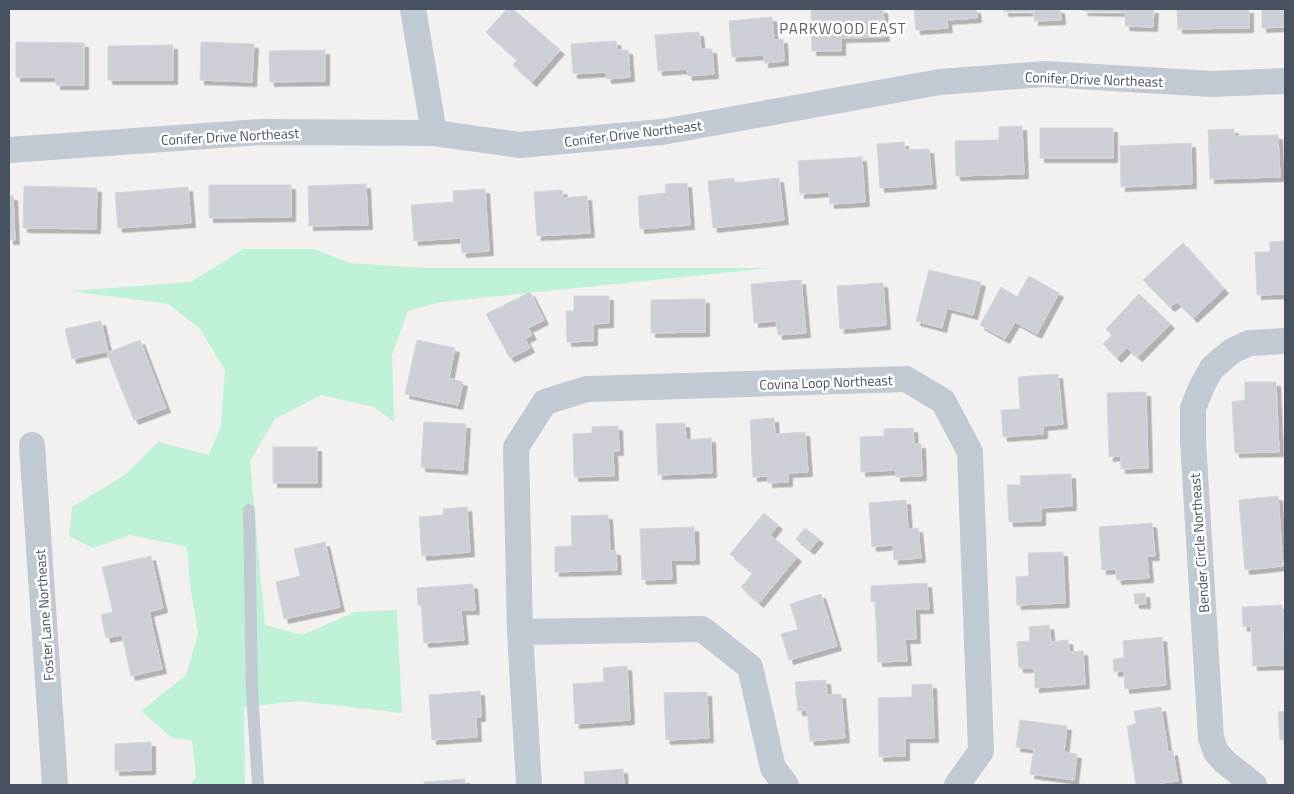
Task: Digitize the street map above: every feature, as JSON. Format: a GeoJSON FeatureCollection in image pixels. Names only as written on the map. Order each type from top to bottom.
{"type":"FeatureCollection","features":[{"type":"Feature","properties":{"kind":"street"},"geometry":{"type":"LineString","coordinates":[[413,9],[434,133]]}},
{"type":"Feature","properties":{"kind":"street","name":"Conifer Drive Northeast"},"geometry":{"type":"LineString","coordinates":[[9,150],[261,132],[434,133],[520,145],[662,132],[940,82],[1045,74],[1213,84],[1285,81]]}},
{"type":"Feature","properties":{"kind":"street","name":"Bender Circle Northeast"},"geometry":{"type":"LineString","coordinates":[[1254,785],[1225,762],[1216,752],[1212,738],[1193,441],[1193,408],[1212,368],[1232,351],[1249,343],[1285,341]]}},
{"type":"Feature","properties":{"kind":"street","name":"Covina Loop Northeast"},"geometry":{"type":"LineString","coordinates":[[529,785],[520,632],[516,447],[545,402],[588,389],[906,379],[943,401],[970,452],[981,751],[957,785]]}},
{"type":"Feature","properties":{"kind":"street","name":"Foster Lane Northeast"},"geometry":{"type":"LineString","coordinates":[[32,445],[55,785]]}},
{"type":"Feature","properties":{"kind":"street"},"geometry":{"type":"LineString","coordinates":[[520,632],[702,629],[750,668],[772,768],[786,785]]}},
{"type":"Feature","properties":{"kind":"lane"},"geometry":{"type":"LineString","coordinates":[[249,510],[252,692],[258,785]]}},
{"type":"Feature","properties":{"kind":"green space"},"geometry":{"type":"Polygon","coordinates":[[[243,249],[314,249],[350,263],[423,268],[772,268],[441,302],[408,311],[392,355],[394,422],[374,407],[321,395],[275,419],[250,461],[265,625],[302,635],[355,612],[397,610],[402,713],[298,701],[244,707],[245,785],[190,785],[196,777],[192,740],[172,738],[141,711],[186,675],[198,634],[190,584],[187,547],[130,535],[93,548],[69,536],[72,507],[125,475],[158,442],[209,455],[221,425],[225,370],[200,329],[169,304],[70,291],[191,282],[243,249]]]}},
{"type":"Feature","properties":{"kind":"building"},"geometry":{"type":"Polygon","coordinates":[[[507,9],[513,9],[560,50],[532,82],[513,65],[517,60],[486,32],[507,9]]]}},
{"type":"Feature","properties":{"kind":"building"},"geometry":{"type":"Polygon","coordinates":[[[811,9],[883,9],[885,37],[841,38],[841,51],[812,51],[811,9]]]}},
{"type":"Feature","properties":{"kind":"building"},"geometry":{"type":"Polygon","coordinates":[[[914,9],[976,9],[977,18],[947,20],[948,28],[916,30],[914,9]]]}},
{"type":"Feature","properties":{"kind":"building"},"geometry":{"type":"Polygon","coordinates":[[[1004,9],[1060,9],[1061,20],[1034,21],[1034,11],[1004,12],[1004,9]]]}},
{"type":"Feature","properties":{"kind":"building"},"geometry":{"type":"Polygon","coordinates":[[[1083,9],[1154,9],[1153,27],[1125,26],[1126,12],[1083,11],[1083,9]]]}},
{"type":"Feature","properties":{"kind":"building"},"geometry":{"type":"Polygon","coordinates":[[[1177,9],[1249,9],[1249,28],[1178,29],[1177,9]]]}},
{"type":"Feature","properties":{"kind":"building"},"geometry":{"type":"Polygon","coordinates":[[[1262,9],[1285,9],[1285,27],[1262,28],[1262,9]]]}},
{"type":"Feature","properties":{"kind":"building"},"geometry":{"type":"Polygon","coordinates":[[[772,17],[774,40],[783,39],[784,61],[764,63],[764,55],[732,57],[729,21],[772,17]]]}},
{"type":"Feature","properties":{"kind":"building"},"geometry":{"type":"Polygon","coordinates":[[[699,32],[701,49],[712,49],[714,74],[688,76],[687,69],[658,71],[655,35],[699,32]]]}},
{"type":"Feature","properties":{"kind":"building"},"geometry":{"type":"Polygon","coordinates":[[[616,41],[617,50],[628,50],[630,77],[607,79],[606,72],[573,74],[571,44],[616,41]]]}},
{"type":"Feature","properties":{"kind":"building"},"geometry":{"type":"Polygon","coordinates":[[[16,42],[84,43],[84,85],[56,85],[56,77],[16,77],[16,42]]]}},
{"type":"Feature","properties":{"kind":"building"},"geometry":{"type":"Polygon","coordinates":[[[201,42],[254,44],[252,82],[200,80],[201,42]]]}},
{"type":"Feature","properties":{"kind":"building"},"geometry":{"type":"Polygon","coordinates":[[[173,45],[173,80],[108,80],[108,46],[173,45]]]}},
{"type":"Feature","properties":{"kind":"building"},"geometry":{"type":"Polygon","coordinates":[[[325,50],[325,81],[270,82],[269,51],[325,50]]]}},
{"type":"Feature","properties":{"kind":"building"},"geometry":{"type":"Polygon","coordinates":[[[1022,126],[1024,174],[956,176],[955,141],[999,140],[999,127],[1022,126]]]}},
{"type":"Feature","properties":{"kind":"building"},"geometry":{"type":"Polygon","coordinates":[[[1040,128],[1113,128],[1113,158],[1040,158],[1040,128]]]}},
{"type":"Feature","properties":{"kind":"building"},"geometry":{"type":"Polygon","coordinates":[[[1234,129],[1234,136],[1278,135],[1280,177],[1210,179],[1208,130],[1234,129]]]}},
{"type":"Feature","properties":{"kind":"building"},"geometry":{"type":"Polygon","coordinates":[[[904,142],[905,150],[929,149],[932,184],[880,188],[877,144],[904,142]]]}},
{"type":"Feature","properties":{"kind":"building"},"geometry":{"type":"Polygon","coordinates":[[[1191,143],[1192,184],[1121,187],[1120,146],[1191,143]]]}},
{"type":"Feature","properties":{"kind":"building"},"geometry":{"type":"Polygon","coordinates":[[[862,157],[865,202],[830,204],[829,192],[800,194],[798,161],[862,157]]]}},
{"type":"Feature","properties":{"kind":"building"},"geometry":{"type":"Polygon","coordinates":[[[734,178],[734,183],[779,178],[784,220],[713,228],[708,181],[734,178]]]}},
{"type":"Feature","properties":{"kind":"building"},"geometry":{"type":"Polygon","coordinates":[[[687,183],[690,225],[640,229],[638,196],[666,193],[665,184],[687,183]]]}},
{"type":"Feature","properties":{"kind":"building"},"geometry":{"type":"Polygon","coordinates":[[[366,184],[368,225],[309,226],[308,186],[366,184]]]}},
{"type":"Feature","properties":{"kind":"building"},"geometry":{"type":"Polygon","coordinates":[[[209,185],[291,185],[291,217],[209,218],[209,185]]]}},
{"type":"Feature","properties":{"kind":"building"},"geometry":{"type":"Polygon","coordinates":[[[24,186],[97,188],[96,229],[23,228],[24,186]]]}},
{"type":"Feature","properties":{"kind":"building"},"geometry":{"type":"Polygon","coordinates":[[[188,187],[191,223],[118,228],[115,193],[188,187]]]}},
{"type":"Feature","properties":{"kind":"building"},"geometry":{"type":"Polygon","coordinates":[[[485,189],[489,251],[462,253],[461,238],[414,241],[411,205],[454,202],[453,191],[485,189]]]}},
{"type":"Feature","properties":{"kind":"building"},"geometry":{"type":"Polygon","coordinates":[[[562,190],[563,198],[587,196],[590,233],[537,236],[534,192],[562,190]]]}},
{"type":"Feature","properties":{"kind":"building"},"geometry":{"type":"Polygon","coordinates":[[[9,196],[13,196],[15,240],[9,240],[9,196]]]}},
{"type":"Feature","properties":{"kind":"building"},"geometry":{"type":"Polygon","coordinates":[[[1285,241],[1285,294],[1257,295],[1255,252],[1270,252],[1270,242],[1285,241]]]}},
{"type":"Feature","properties":{"kind":"building"},"geometry":{"type":"Polygon","coordinates":[[[1183,243],[1224,289],[1193,318],[1177,302],[1170,307],[1143,280],[1183,243]]]}},
{"type":"Feature","properties":{"kind":"building"},"geometry":{"type":"Polygon","coordinates":[[[929,270],[981,282],[973,315],[947,308],[942,328],[916,321],[929,270]]]}},
{"type":"Feature","properties":{"kind":"building"},"geometry":{"type":"Polygon","coordinates":[[[1029,276],[1059,293],[1037,334],[1015,322],[1005,339],[980,325],[1001,287],[1017,297],[1029,276]]]}},
{"type":"Feature","properties":{"kind":"building"},"geometry":{"type":"Polygon","coordinates":[[[801,280],[806,333],[778,335],[776,321],[754,323],[751,284],[801,280]]]}},
{"type":"Feature","properties":{"kind":"building"},"geometry":{"type":"Polygon","coordinates":[[[883,283],[886,325],[840,329],[837,286],[883,283]]]}},
{"type":"Feature","properties":{"kind":"building"},"geometry":{"type":"Polygon","coordinates":[[[530,292],[544,320],[528,328],[532,335],[525,339],[530,348],[510,358],[486,314],[530,292]]]}},
{"type":"Feature","properties":{"kind":"building"},"geometry":{"type":"Polygon","coordinates":[[[1139,294],[1170,324],[1138,357],[1127,348],[1117,358],[1103,344],[1112,335],[1106,329],[1139,294]]]}},
{"type":"Feature","properties":{"kind":"building"},"geometry":{"type":"Polygon","coordinates":[[[574,296],[609,296],[609,323],[593,324],[593,341],[567,342],[566,311],[574,311],[574,296]]]}},
{"type":"Feature","properties":{"kind":"building"},"geometry":{"type":"Polygon","coordinates":[[[705,299],[705,332],[651,333],[651,300],[705,299]]]}},
{"type":"Feature","properties":{"kind":"building"},"geometry":{"type":"Polygon","coordinates":[[[101,321],[108,351],[72,359],[65,329],[101,321]]]}},
{"type":"Feature","properties":{"kind":"building"},"geometry":{"type":"Polygon","coordinates":[[[140,340],[166,408],[134,420],[107,353],[140,340]]]}},
{"type":"Feature","properties":{"kind":"building"},"geometry":{"type":"Polygon","coordinates":[[[417,340],[455,348],[449,378],[463,382],[458,405],[405,394],[417,340]]]}},
{"type":"Feature","properties":{"kind":"building"},"geometry":{"type":"Polygon","coordinates":[[[1058,374],[1063,424],[1043,426],[1043,434],[1003,437],[1001,410],[1020,409],[1018,377],[1058,374]]]}},
{"type":"Feature","properties":{"kind":"building"},"geometry":{"type":"Polygon","coordinates":[[[1245,382],[1276,382],[1279,452],[1235,453],[1232,402],[1245,400],[1245,382]]]}},
{"type":"Feature","properties":{"kind":"building"},"geometry":{"type":"Polygon","coordinates":[[[1146,392],[1148,468],[1121,469],[1121,456],[1109,457],[1107,393],[1146,392]]]}},
{"type":"Feature","properties":{"kind":"building"},"geometry":{"type":"Polygon","coordinates":[[[774,418],[775,434],[805,432],[808,472],[788,473],[788,482],[768,483],[768,476],[753,477],[750,420],[774,418]]]}},
{"type":"Feature","properties":{"kind":"building"},"geometry":{"type":"Polygon","coordinates":[[[424,422],[466,424],[463,470],[421,467],[424,422]]]}},
{"type":"Feature","properties":{"kind":"building"},"geometry":{"type":"Polygon","coordinates":[[[685,423],[686,440],[711,438],[712,473],[658,475],[656,424],[685,423]]]}},
{"type":"Feature","properties":{"kind":"building"},"geometry":{"type":"Polygon","coordinates":[[[618,426],[619,451],[613,451],[614,476],[574,477],[573,434],[592,433],[592,427],[618,426]]]}},
{"type":"Feature","properties":{"kind":"building"},"geometry":{"type":"Polygon","coordinates":[[[913,428],[914,444],[921,444],[922,476],[896,477],[896,470],[861,472],[860,437],[884,436],[884,429],[913,428]]]}},
{"type":"Feature","properties":{"kind":"building"},"geometry":{"type":"Polygon","coordinates":[[[273,447],[317,447],[317,483],[273,483],[273,447]]]}},
{"type":"Feature","properties":{"kind":"building"},"geometry":{"type":"Polygon","coordinates":[[[1071,474],[1072,506],[1041,508],[1041,521],[1009,522],[1007,485],[1021,485],[1020,476],[1071,474]]]}},
{"type":"Feature","properties":{"kind":"building"},"geometry":{"type":"Polygon","coordinates":[[[1278,496],[1283,566],[1245,570],[1239,500],[1278,496]]]}},
{"type":"Feature","properties":{"kind":"building"},"geometry":{"type":"Polygon","coordinates":[[[906,500],[908,529],[918,528],[921,558],[894,560],[893,545],[872,547],[869,503],[906,500]]]}},
{"type":"Feature","properties":{"kind":"building"},"geometry":{"type":"Polygon","coordinates":[[[467,507],[470,552],[422,556],[419,517],[443,515],[443,509],[467,507]]]}},
{"type":"Feature","properties":{"kind":"building"},"geometry":{"type":"Polygon","coordinates":[[[764,513],[778,525],[770,535],[797,557],[759,603],[741,587],[753,573],[730,554],[764,513]]]}},
{"type":"Feature","properties":{"kind":"building"},"geometry":{"type":"Polygon","coordinates":[[[608,515],[610,551],[616,551],[617,570],[555,572],[555,547],[572,546],[571,516],[608,515]]]}},
{"type":"Feature","properties":{"kind":"building"},"geometry":{"type":"Polygon","coordinates":[[[1152,523],[1155,556],[1147,556],[1149,578],[1117,580],[1116,569],[1102,570],[1099,527],[1152,523]]]}},
{"type":"Feature","properties":{"kind":"building"},"geometry":{"type":"Polygon","coordinates":[[[694,527],[695,560],[671,560],[672,579],[642,580],[640,529],[694,527]]]}},
{"type":"Feature","properties":{"kind":"building"},"geometry":{"type":"Polygon","coordinates":[[[805,528],[819,539],[810,550],[796,539],[805,528]]]}},
{"type":"Feature","properties":{"kind":"building"},"geometry":{"type":"Polygon","coordinates":[[[325,542],[340,607],[284,619],[276,582],[300,576],[294,549],[325,542]]]}},
{"type":"Feature","properties":{"kind":"building"},"geometry":{"type":"Polygon","coordinates":[[[1063,552],[1065,603],[1017,605],[1016,577],[1029,576],[1028,553],[1063,552]]]}},
{"type":"Feature","properties":{"kind":"building"},"geometry":{"type":"Polygon","coordinates":[[[151,556],[163,608],[149,612],[162,669],[131,676],[122,635],[106,638],[101,615],[113,612],[102,567],[151,556]]]}},
{"type":"Feature","properties":{"kind":"building"},"geometry":{"type":"Polygon","coordinates":[[[927,583],[929,609],[915,609],[916,639],[905,639],[907,661],[878,662],[875,602],[871,602],[871,586],[927,583]]]}},
{"type":"Feature","properties":{"kind":"building"},"geometry":{"type":"Polygon","coordinates":[[[473,584],[475,610],[461,610],[464,640],[424,643],[421,605],[418,605],[417,588],[473,584]]]}},
{"type":"Feature","properties":{"kind":"building"},"geometry":{"type":"Polygon","coordinates":[[[1145,593],[1146,604],[1135,604],[1134,594],[1145,593]]]}},
{"type":"Feature","properties":{"kind":"building"},"geometry":{"type":"Polygon","coordinates":[[[821,594],[837,646],[789,660],[781,634],[798,629],[790,604],[821,594]]]}},
{"type":"Feature","properties":{"kind":"building"},"geometry":{"type":"Polygon","coordinates":[[[1282,605],[1283,616],[1285,616],[1285,633],[1283,633],[1285,665],[1253,666],[1251,626],[1243,627],[1242,607],[1282,605]]]}},
{"type":"Feature","properties":{"kind":"building"},"geometry":{"type":"Polygon","coordinates":[[[1049,625],[1051,642],[1068,640],[1069,652],[1083,651],[1085,684],[1035,688],[1034,668],[1019,668],[1017,642],[1030,641],[1029,627],[1049,625]]]}},
{"type":"Feature","properties":{"kind":"building"},"geometry":{"type":"Polygon","coordinates":[[[1162,637],[1166,685],[1125,689],[1124,671],[1114,672],[1113,659],[1124,658],[1123,641],[1162,637]]]}},
{"type":"Feature","properties":{"kind":"building"},"geometry":{"type":"Polygon","coordinates":[[[627,666],[630,720],[575,724],[573,684],[604,682],[603,668],[627,666]]]}},
{"type":"Feature","properties":{"kind":"building"},"geometry":{"type":"Polygon","coordinates":[[[826,680],[827,695],[841,694],[845,738],[810,741],[807,710],[798,711],[795,682],[826,680]]]}},
{"type":"Feature","properties":{"kind":"building"},"geometry":{"type":"Polygon","coordinates":[[[932,684],[934,738],[905,738],[905,756],[879,757],[878,698],[912,697],[912,685],[932,684]]]}},
{"type":"Feature","properties":{"kind":"building"},"geometry":{"type":"Polygon","coordinates":[[[480,691],[481,717],[476,717],[477,737],[432,740],[429,695],[480,691]]]}},
{"type":"Feature","properties":{"kind":"building"},"geometry":{"type":"Polygon","coordinates":[[[707,692],[709,738],[666,740],[664,693],[707,692]]]}},
{"type":"Feature","properties":{"kind":"building"},"geometry":{"type":"Polygon","coordinates":[[[1161,707],[1168,752],[1173,751],[1178,781],[1136,785],[1127,726],[1136,724],[1134,711],[1161,707]]]}},
{"type":"Feature","properties":{"kind":"building"},"geometry":{"type":"Polygon","coordinates":[[[1285,711],[1285,740],[1280,740],[1278,712],[1285,711]]]}},
{"type":"Feature","properties":{"kind":"building"},"geometry":{"type":"Polygon","coordinates":[[[1020,720],[1067,726],[1064,752],[1077,754],[1074,780],[1030,774],[1034,749],[1016,747],[1020,720]]]}},
{"type":"Feature","properties":{"kind":"building"},"geometry":{"type":"Polygon","coordinates":[[[151,742],[151,770],[115,771],[115,744],[151,742]]]}},
{"type":"Feature","properties":{"kind":"building"},"geometry":{"type":"Polygon","coordinates":[[[623,769],[624,785],[585,785],[584,772],[623,769]]]}},
{"type":"Feature","properties":{"kind":"building"},"geometry":{"type":"Polygon","coordinates":[[[465,779],[465,785],[424,785],[424,782],[465,779]]]}},
{"type":"Feature","properties":{"kind":"district","name":"PARKWOOD EAST"},"geometry":{"type":"Point","coordinates":[843,28]}}]}
